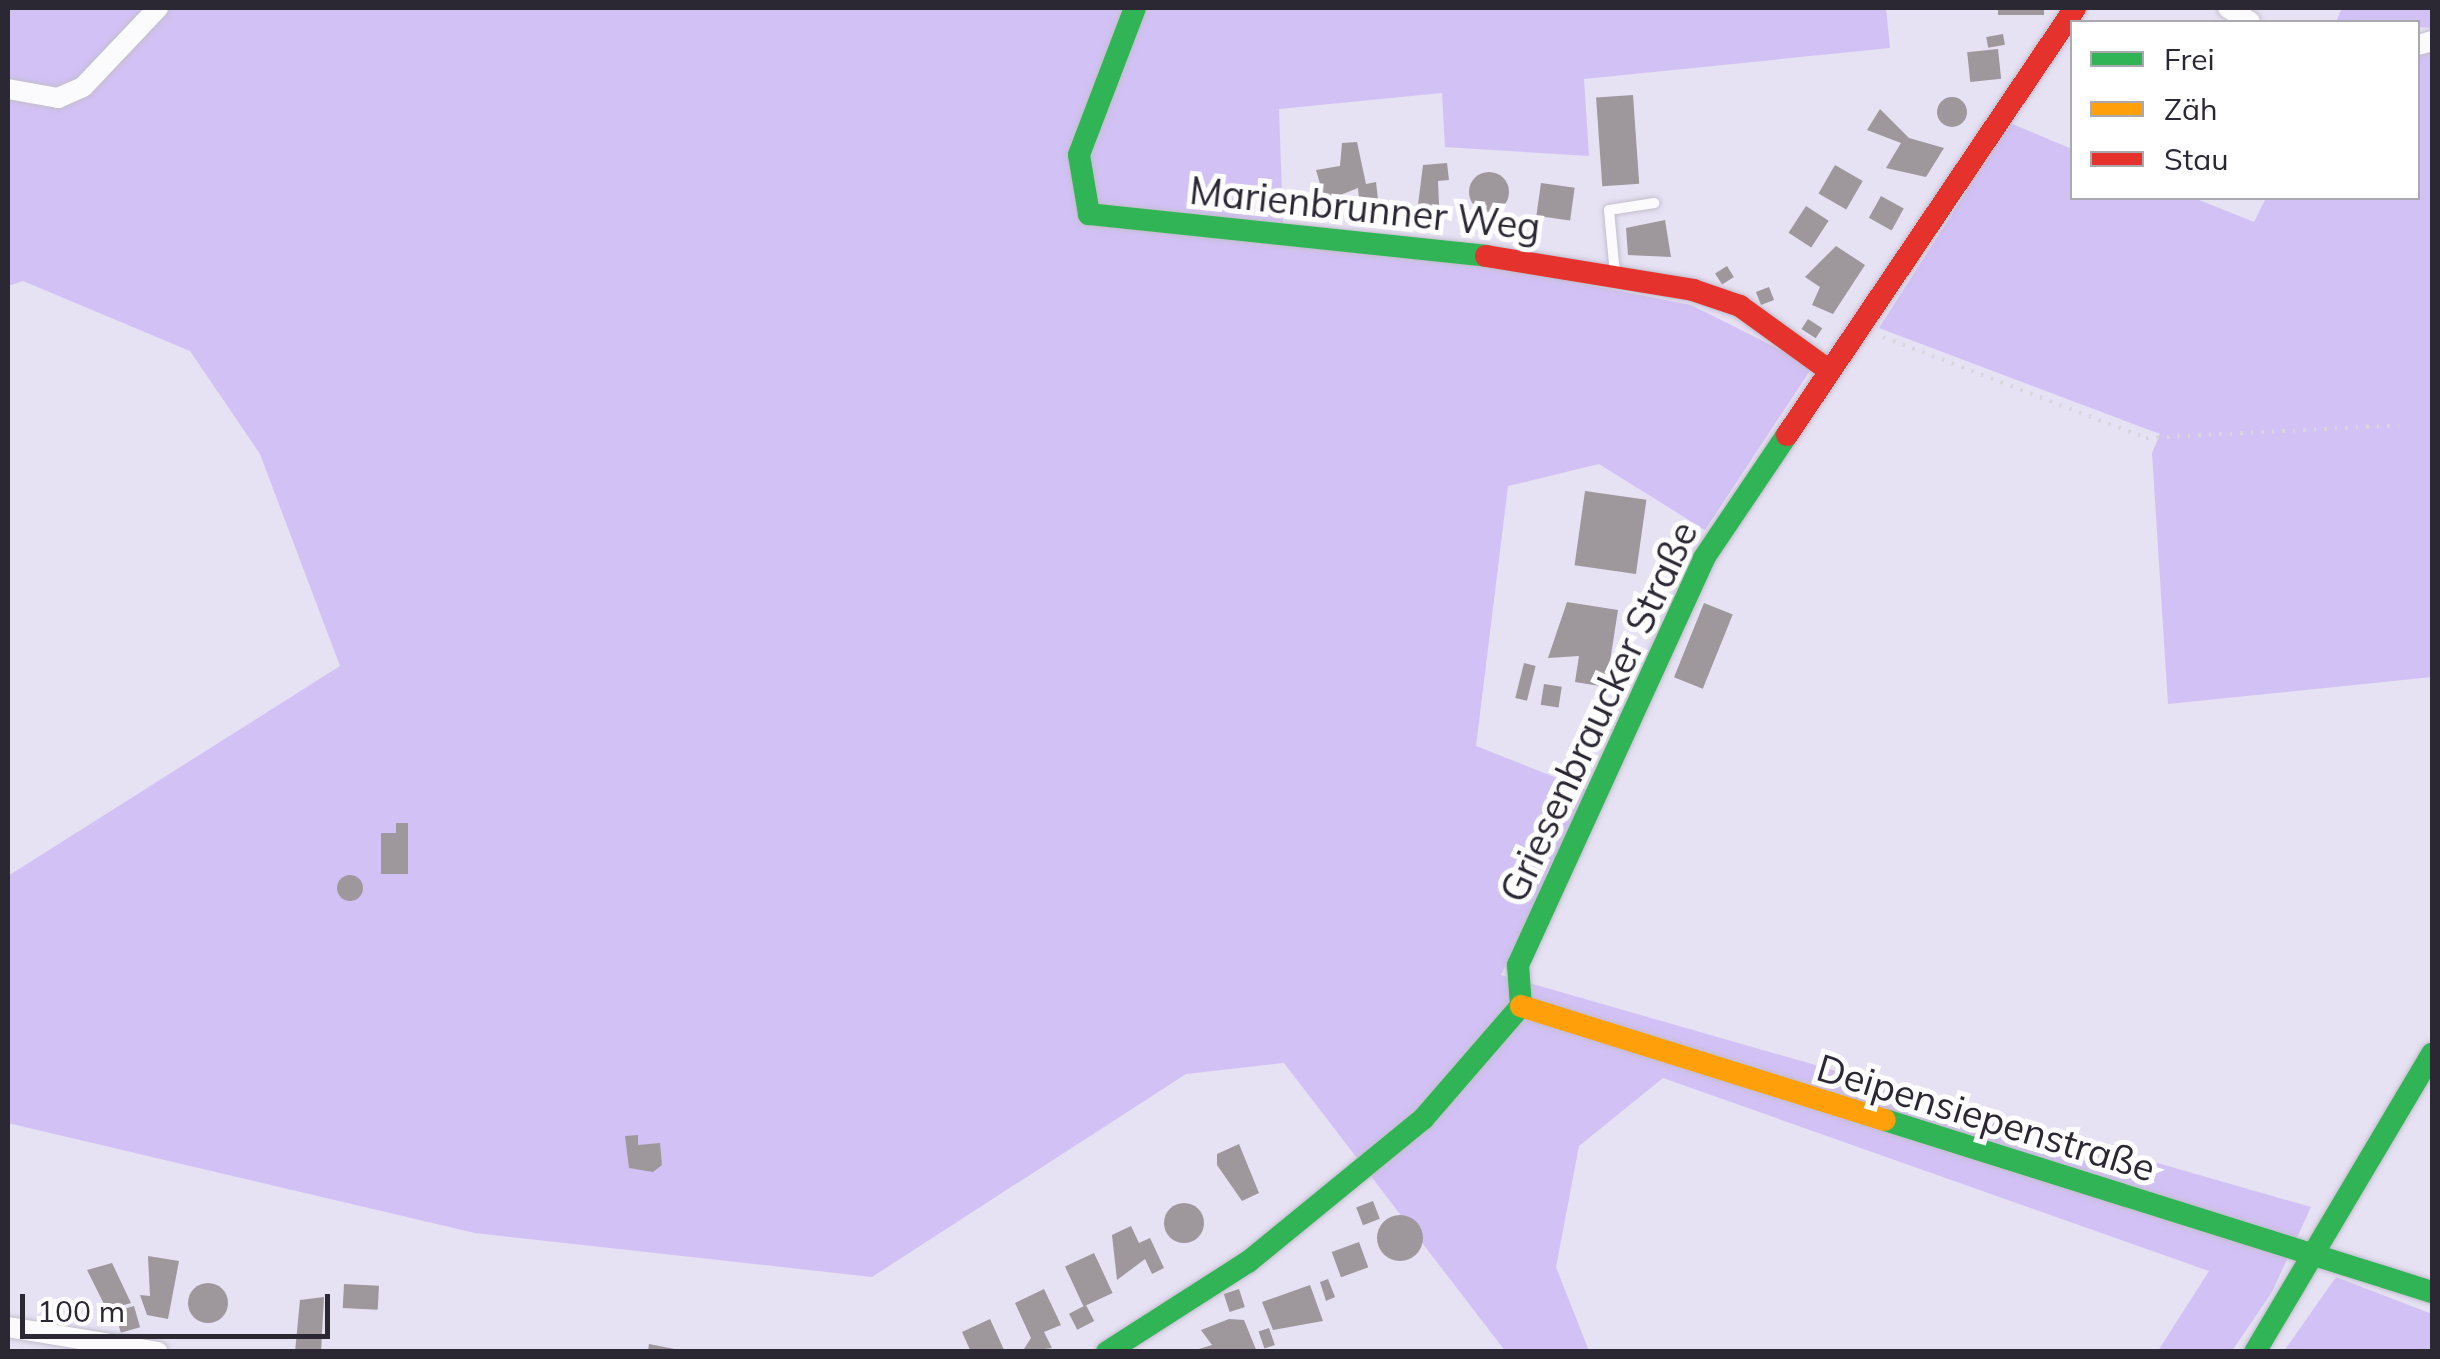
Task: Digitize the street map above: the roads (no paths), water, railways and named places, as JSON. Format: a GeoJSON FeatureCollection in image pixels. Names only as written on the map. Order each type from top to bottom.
{"type":"FeatureCollection","features":[{"type":"Feature","properties":{"kind":"street"},"geometry":{"type":"LineString","coordinates":[[8,89],[58,98],[83,87],[158,8]]}},
{"type":"Feature","properties":{"kind":"street","name":"Marienbrunner Weg"},"geometry":{"type":"LineString","coordinates":[[1135,8],[1079,155],[1089,214],[1616,275],[1740,306],[1827,369]]}},
{"type":"Feature","properties":{"kind":"street","name":"Griesenbraucker Straße"},"geometry":{"type":"LineString","coordinates":[[1521,1006],[1518,965],[1704,558],[1856,326],[2075,8]]}},
{"type":"Feature","properties":{"kind":"street"},"geometry":{"type":"LineString","coordinates":[[1107,1352],[1248,1262],[1423,1119],[1521,1006]]}},
{"type":"Feature","properties":{"kind":"street","name":"Deipensiepenstraße"},"geometry":{"type":"LineString","coordinates":[[1521,1006],[2321,1253],[2432,1292]]}},
{"type":"Feature","properties":{"kind":"street"},"geometry":{"type":"LineString","coordinates":[[2256,1352],[2321,1253],[2432,1054]]}},
{"type":"Feature","properties":{"kind":"street"},"geometry":{"type":"LineString","coordinates":[[8,1327],[95,1347],[158,1352]]}},
{"type":"Feature","properties":{"kind":"lane"},"geometry":{"type":"LineString","coordinates":[[1616,275],[1609,210],[1654,203]]}}]}
